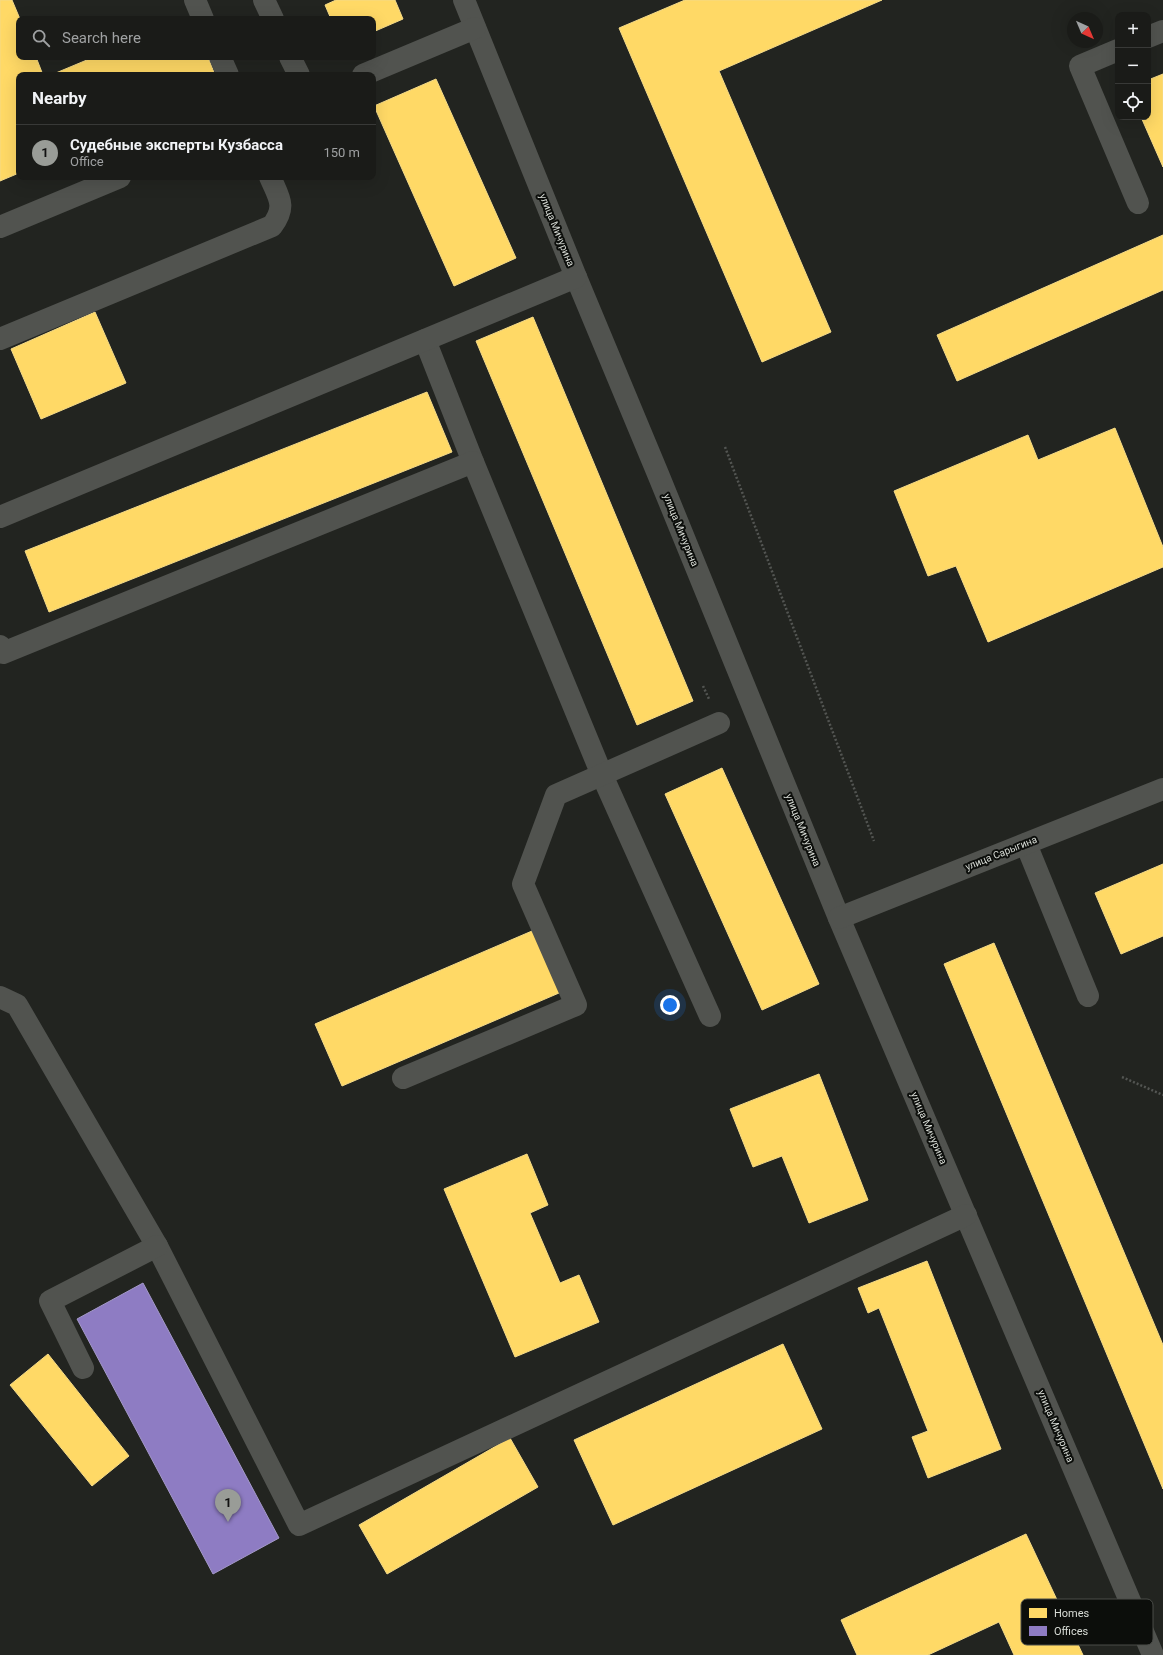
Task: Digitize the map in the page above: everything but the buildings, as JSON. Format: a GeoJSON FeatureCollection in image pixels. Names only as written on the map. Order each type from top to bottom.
{"type":"FeatureCollection","features":[{"type":"Feature","properties":{"kind":"street"},"geometry":{"type":"LineString","coordinates":[[195,0],[202,16]]}},
{"type":"Feature","properties":{"kind":"street"},"geometry":{"type":"LineString","coordinates":[[264,0],[272,16]]}},
{"type":"Feature","properties":{"kind":"street","name":"улица Мичурина"},"geometry":{"type":"LineString","coordinates":[[464,0],[839,918],[1129,1599]]}},
{"type":"Feature","properties":{"kind":"street"},"geometry":{"type":"LineString","coordinates":[[370,72],[475,28]]}},
{"type":"Feature","properties":{"kind":"street"},"geometry":{"type":"LineString","coordinates":[[1151,37],[1163,31]]}},
{"type":"Feature","properties":{"kind":"street"},"geometry":{"type":"LineString","coordinates":[[1115,51],[1080,66],[1138,203]]}},
{"type":"Feature","properties":{"kind":"street"},"geometry":{"type":"LineString","coordinates":[[221,60],[227,72]]}},
{"type":"Feature","properties":{"kind":"street"},"geometry":{"type":"LineString","coordinates":[[292,60],[298,72]]}},
{"type":"Feature","properties":{"kind":"street"},"geometry":{"type":"LineString","coordinates":[[0,227],[113,180]]}},
{"type":"Feature","properties":{"kind":"street"},"geometry":{"type":"LineString","coordinates":[[0,339],[272,226],[279,217],[281,205],[271,180]]}},
{"type":"Feature","properties":{"kind":"street"},"geometry":{"type":"LineString","coordinates":[[0,517],[576,277]]}},
{"type":"Feature","properties":{"kind":"street"},"geometry":{"type":"LineString","coordinates":[[425,340],[473,462],[602,775],[710,1016]]}},
{"type":"Feature","properties":{"kind":"street"},"geometry":{"type":"LineString","coordinates":[[0,646],[3,654],[473,462]]}},
{"type":"Feature","properties":{"kind":"street"},"geometry":{"type":"LineString","coordinates":[[403,1078],[576,1005],[523,884],[556,795],[719,723]]}},
{"type":"Feature","properties":{"kind":"street","name":"улица Сарыгина"},"geometry":{"type":"LineString","coordinates":[[839,918],[1163,789]]}},
{"type":"Feature","properties":{"kind":"street"},"geometry":{"type":"LineString","coordinates":[[1026,844],[1088,996]]}},
{"type":"Feature","properties":{"kind":"street"},"geometry":{"type":"LineString","coordinates":[[0,997],[17,1005],[157,1246],[299,1525],[966,1215]]}},
{"type":"Feature","properties":{"kind":"street"},"geometry":{"type":"LineString","coordinates":[[83,1368],[50,1301],[157,1246]]}},
{"type":"Feature","properties":{"kind":"street","name":"улица Мичурина"},"geometry":{"type":"LineString","coordinates":[[1149,1645],[1153,1655]]}},
{"type":"Feature","properties":{"kind":"path"},"geometry":{"type":"LineString","coordinates":[[725,447],[874,841]]}},
{"type":"Feature","properties":{"kind":"path"},"geometry":{"type":"LineString","coordinates":[[1122,1077],[1163,1095]]}},
{"type":"Feature","properties":{"kind":"place","name":"Судебные эксперты Кузбасса"},"geometry":{"type":"Point","coordinates":[228,1522]}}]}
